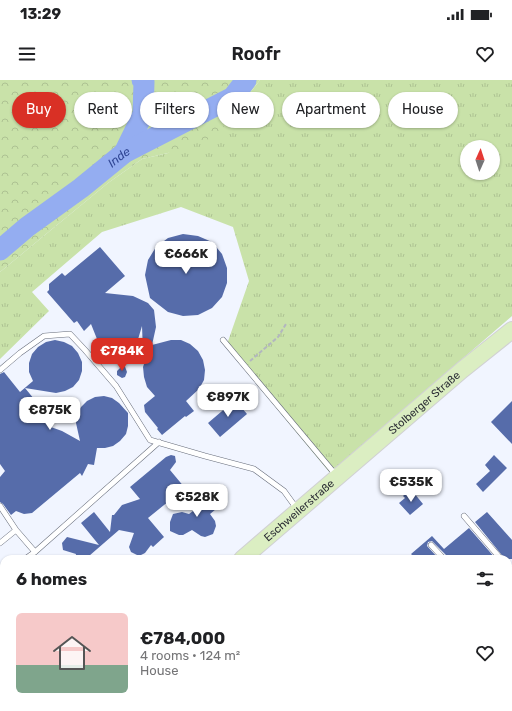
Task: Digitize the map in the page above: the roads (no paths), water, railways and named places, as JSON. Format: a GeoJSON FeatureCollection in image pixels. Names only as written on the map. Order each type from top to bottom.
{"type":"FeatureCollection","features":[{"type":"Feature","properties":{"kind":"main road","name":"Stolberger Straße"},"geometry":{"type":"LineString","coordinates":[[338,477],[462,370],[512,330]]}},
{"type":"Feature","properties":{"kind":"main road","name":"Eschweilerstraße"},"geometry":{"type":"LineString","coordinates":[[247,555],[338,477]]}},
{"type":"Feature","properties":{"kind":"lane"},"geometry":{"type":"LineString","coordinates":[[0,370],[20,353],[44,336],[70,334],[116,386],[150,440],[254,468],[284,491],[299,511]]}},
{"type":"Feature","properties":{"kind":"lane"},"geometry":{"type":"LineString","coordinates":[[223,340],[338,477]]}},
{"type":"Feature","properties":{"kind":"lane"},"geometry":{"type":"LineString","coordinates":[[31,555],[159,442]]}},
{"type":"Feature","properties":{"kind":"lane"},"geometry":{"type":"LineString","coordinates":[[0,506],[16,530],[35,552]]}},
{"type":"Feature","properties":{"kind":"lane"},"geometry":{"type":"LineString","coordinates":[[464,516],[498,555]]}},
{"type":"Feature","properties":{"kind":"lane"},"geometry":{"type":"LineString","coordinates":[[0,543],[16,530]]}},
{"type":"Feature","properties":{"kind":"lane"},"geometry":{"type":"LineString","coordinates":[[431,545],[440,555]]}},
{"type":"Feature","properties":{"kind":"waterway"},"geometry":{"type":"LineString","coordinates":[[124,153],[143,114],[144,82],[142,80]]}},
{"type":"Feature","properties":{"kind":"waterway","name":"Inde"},"geometry":{"type":"LineString","coordinates":[[0,250],[27,227],[81,188],[124,153],[233,97],[246,80]]}}]}
